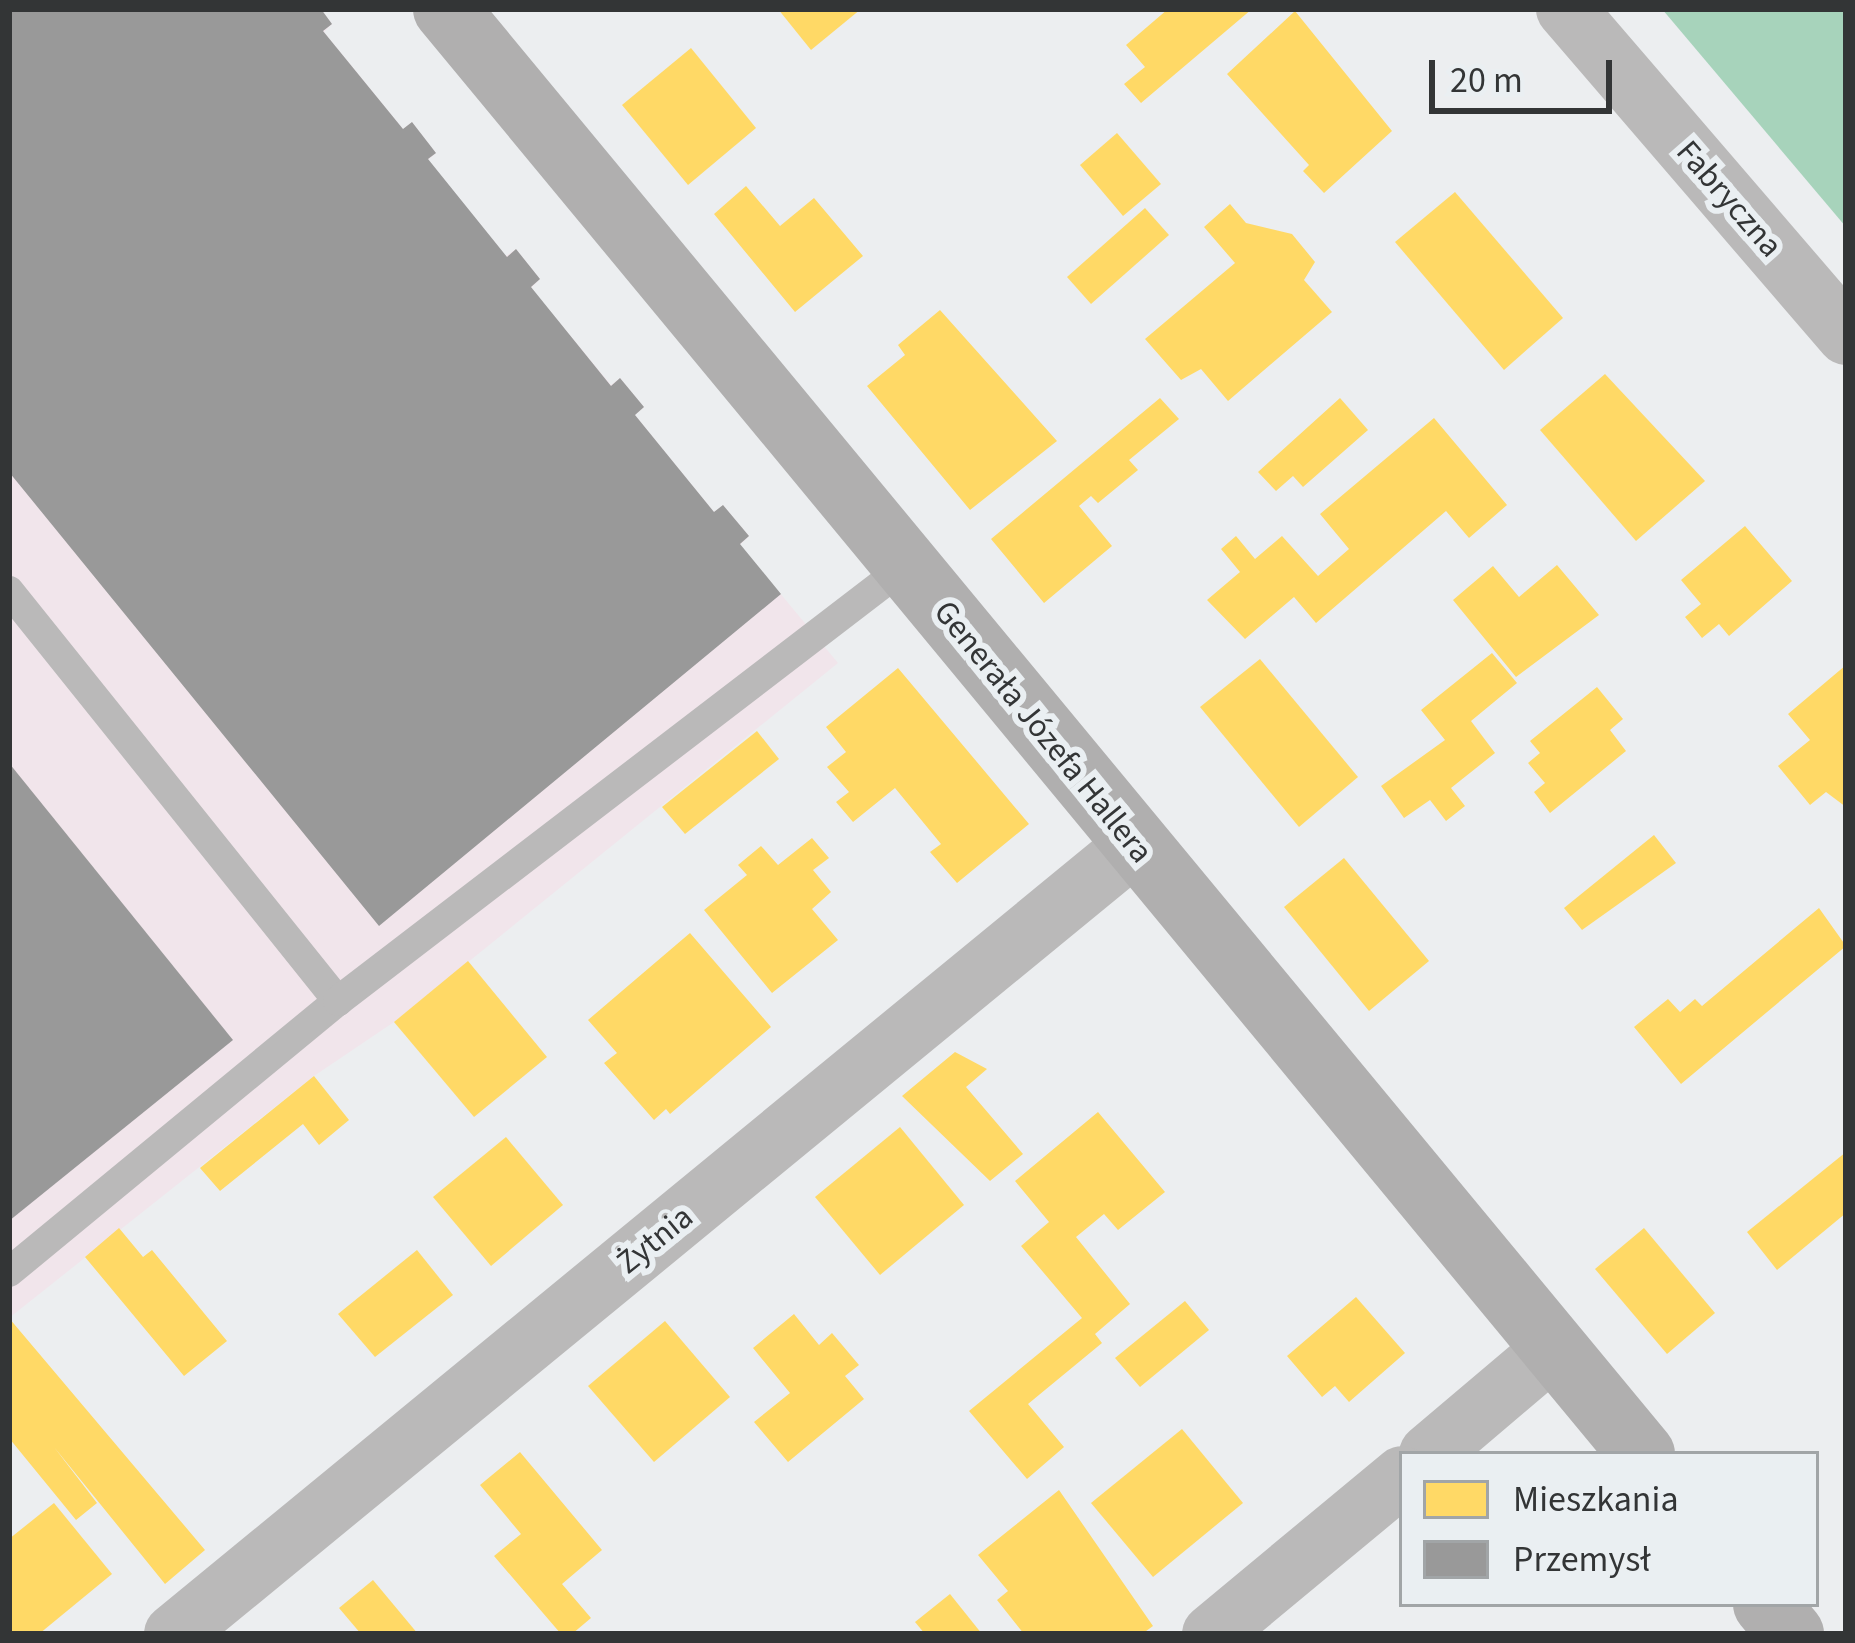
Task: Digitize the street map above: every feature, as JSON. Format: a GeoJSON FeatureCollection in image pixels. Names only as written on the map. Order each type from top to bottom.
{"type":"FeatureCollection","features":[{"type":"Feature","properties":{"kind":"street","name":"Generała Józefa Hallera"},"geometry":{"type":"LineString","coordinates":[[446,9],[1640,1451]]}},
{"type":"Feature","properties":{"kind":"street","name":"Fabryczna"},"geometry":{"type":"LineString","coordinates":[[1566,9],[1846,335]]}},
{"type":"Feature","properties":{"kind":"street","name":"Żytnia"},"geometry":{"type":"LineString","coordinates":[[174,1634],[1136,844]]}},
{"type":"Feature","properties":{"kind":"street"},"geometry":{"type":"LineString","coordinates":[[1433,1451],[1554,1348]]}},
{"type":"Feature","properties":{"kind":"street"},"geometry":{"type":"LineString","coordinates":[[1212,1634],[1399,1478]]}},
{"type":"Feature","properties":{"kind":"street"},"geometry":{"type":"LineString","coordinates":[[1768,1607],[1791,1634]]}},
{"type":"Feature","properties":{"kind":"lane"},"geometry":{"type":"LineString","coordinates":[[9,1272],[338,1001],[907,565]]}},
{"type":"Feature","properties":{"kind":"lane"},"geometry":{"type":"LineString","coordinates":[[9,591],[338,1001]]}},
{"type":"Feature","properties":{"kind":"shaded area"},"geometry":{"type":"Polygon","coordinates":[[[9,9],[321,9],[332,24],[324,32],[403,129],[412,122],[436,153],[428,160],[506,256],[516,249],[540,279],[531,288],[611,385],[620,378],[644,407],[635,415],[714,512],[723,505],[749,536],[740,545],[838,663],[394,1022],[314,1076],[9,1318],[9,9]]]}},
{"type":"Feature","properties":{"kind":"green space"},"geometry":{"type":"Polygon","coordinates":[[[1662,9],[1846,9],[1846,227],[1662,9]]]}},
{"type":"Feature","properties":{"kind":"building: Mieszkania"},"geometry":{"type":"Polygon","coordinates":[[[778,9],[861,9],[811,50],[778,9]]]}},
{"type":"Feature","properties":{"kind":"building: Mieszkania"},"geometry":{"type":"Polygon","coordinates":[[[1168,9],[1252,9],[1141,103],[1124,84],[1145,67],[1126,45],[1168,9]]]}},
{"type":"Feature","properties":{"kind":"building: Mieszkania"},"geometry":{"type":"Polygon","coordinates":[[[1295,11],[1392,131],[1324,193],[1303,171],[1309,165],[1227,74],[1295,11]]]}},
{"type":"Feature","properties":{"kind":"building: Mieszkania"},"geometry":{"type":"Polygon","coordinates":[[[691,48],[756,128],[688,185],[622,105],[691,48]]]}},
{"type":"Feature","properties":{"kind":"building: Mieszkania"},"geometry":{"type":"Polygon","coordinates":[[[1117,133],[1161,184],[1123,216],[1080,165],[1117,133]]]}},
{"type":"Feature","properties":{"kind":"building: Mieszkania"},"geometry":{"type":"Polygon","coordinates":[[[746,186],[780,226],[814,198],[863,256],[795,312],[714,214],[746,186]]]}},
{"type":"Feature","properties":{"kind":"building: Mieszkania"},"geometry":{"type":"Polygon","coordinates":[[[1455,192],[1563,318],[1504,370],[1395,242],[1455,192]]]}},
{"type":"Feature","properties":{"kind":"building: Mieszkania"},"geometry":{"type":"Polygon","coordinates":[[[1230,204],[1246,223],[1292,234],[1315,262],[1304,280],[1332,312],[1228,401],[1201,369],[1181,380],[1145,339],[1235,263],[1204,227],[1230,204]]]}},
{"type":"Feature","properties":{"kind":"building: Mieszkania"},"geometry":{"type":"Polygon","coordinates":[[[1145,208],[1169,235],[1091,304],[1067,277],[1145,208]]]}},
{"type":"Feature","properties":{"kind":"building: Mieszkania"},"geometry":{"type":"Polygon","coordinates":[[[940,310],[1057,441],[970,510],[867,386],[905,355],[898,345],[940,310]]]}},
{"type":"Feature","properties":{"kind":"building: Mieszkania"},"geometry":{"type":"Polygon","coordinates":[[[1605,374],[1705,481],[1636,541],[1540,430],[1605,374]]]}},
{"type":"Feature","properties":{"kind":"building: Mieszkania"},"geometry":{"type":"Polygon","coordinates":[[[1160,398],[1179,419],[1129,460],[1138,470],[1098,503],[1091,496],[1079,506],[1112,546],[1044,603],[991,539],[1160,398]]]}},
{"type":"Feature","properties":{"kind":"building: Mieszkania"},"geometry":{"type":"Polygon","coordinates":[[[1340,398],[1368,430],[1303,487],[1293,476],[1276,491],[1258,472],[1340,398]]]}},
{"type":"Feature","properties":{"kind":"building: Mieszkania"},"geometry":{"type":"Polygon","coordinates":[[[1434,418],[1507,505],[1469,538],[1446,511],[1316,623],[1294,597],[1245,639],[1207,600],[1240,572],[1221,549],[1236,536],[1255,559],[1282,536],[1318,576],[1349,549],[1320,514],[1434,418]]]}},
{"type":"Feature","properties":{"kind":"building: Mieszkania"},"geometry":{"type":"Polygon","coordinates":[[[1745,526],[1792,581],[1729,636],[1719,624],[1702,638],[1685,617],[1701,604],[1681,580],[1745,526]]]}},
{"type":"Feature","properties":{"kind":"building: Mieszkania"},"geometry":{"type":"Polygon","coordinates":[[[1557,565],[1599,615],[1516,677],[1453,600],[1493,566],[1519,597],[1557,565]]]}},
{"type":"Feature","properties":{"kind":"building: Mieszkania"},"geometry":{"type":"Polygon","coordinates":[[[1492,653],[1517,683],[1471,721],[1495,753],[1451,788],[1465,806],[1446,821],[1430,800],[1404,818],[1381,786],[1445,740],[1421,710],[1492,653]]]}},
{"type":"Feature","properties":{"kind":"building: Mieszkania"},"geometry":{"type":"Polygon","coordinates":[[[1260,659],[1358,777],[1299,827],[1200,707],[1260,659]]]}},
{"type":"Feature","properties":{"kind":"building: Mieszkania"},"geometry":{"type":"Polygon","coordinates":[[[1846,665],[1846,807],[1826,792],[1810,805],[1778,766],[1810,740],[1788,714],[1846,665]]]}},
{"type":"Feature","properties":{"kind":"building: Mieszkania"},"geometry":{"type":"Polygon","coordinates":[[[898,668],[1029,824],[957,883],[930,852],[941,844],[895,788],[853,822],[836,802],[849,792],[827,767],[846,752],[826,727],[898,668]]]}},
{"type":"Feature","properties":{"kind":"building: Mieszkania"},"geometry":{"type":"Polygon","coordinates":[[[1597,687],[1623,719],[1610,730],[1626,751],[1550,813],[1534,792],[1545,783],[1528,763],[1540,753],[1530,741],[1597,687]]]}},
{"type":"Feature","properties":{"kind":"building: Mieszkania"},"geometry":{"type":"Polygon","coordinates":[[[757,731],[779,759],[685,834],[662,807],[757,731]]]}},
{"type":"Feature","properties":{"kind":"building: Mieszkania"},"geometry":{"type":"Polygon","coordinates":[[[1654,835],[1676,863],[1582,930],[1564,908],[1654,835]]]}},
{"type":"Feature","properties":{"kind":"building: Mieszkania"},"geometry":{"type":"Polygon","coordinates":[[[812,838],[829,858],[813,870],[831,892],[812,909],[838,940],[772,993],[704,910],[747,875],[738,865],[761,846],[778,865],[812,838]]]}},
{"type":"Feature","properties":{"kind":"building: Mieszkania"},"geometry":{"type":"Polygon","coordinates":[[[1344,858],[1429,961],[1369,1011],[1284,907],[1344,858]]]}},
{"type":"Feature","properties":{"kind":"building: Mieszkania"},"geometry":{"type":"Polygon","coordinates":[[[1819,908],[1846,946],[1681,1084],[1634,1027],[1668,999],[1680,1012],[1695,999],[1702,1006],[1819,908]]]}},
{"type":"Feature","properties":{"kind":"building: Mieszkania"},"geometry":{"type":"Polygon","coordinates":[[[690,933],[771,1027],[670,1114],[666,1109],[654,1120],[604,1063],[617,1053],[588,1020],[690,933]]]}},
{"type":"Feature","properties":{"kind":"building: Mieszkania"},"geometry":{"type":"Polygon","coordinates":[[[468,961],[547,1057],[474,1117],[394,1022],[468,961]]]}},
{"type":"Feature","properties":{"kind":"building: Mieszkania"},"geometry":{"type":"Polygon","coordinates":[[[955,1052],[987,1069],[966,1087],[1023,1154],[990,1181],[902,1096],[955,1052]]]}},
{"type":"Feature","properties":{"kind":"building: Mieszkania"},"geometry":{"type":"Polygon","coordinates":[[[314,1076],[349,1120],[319,1145],[303,1124],[220,1191],[200,1168],[314,1076]]]}},
{"type":"Feature","properties":{"kind":"building: Mieszkania"},"geometry":{"type":"Polygon","coordinates":[[[1098,1112],[1165,1192],[1118,1230],[1104,1214],[1076,1237],[1130,1304],[1095,1334],[1102,1343],[1028,1404],[1064,1447],[1027,1479],[969,1411],[1082,1318],[1021,1246],[1049,1222],[1015,1181],[1098,1112]]]}},
{"type":"Feature","properties":{"kind":"building: Mieszkania"},"geometry":{"type":"Polygon","coordinates":[[[900,1127],[964,1205],[880,1275],[815,1197],[900,1127]]]}},
{"type":"Feature","properties":{"kind":"building: Mieszkania"},"geometry":{"type":"Polygon","coordinates":[[[506,1137],[563,1205],[491,1266],[433,1197],[506,1137]]]}},
{"type":"Feature","properties":{"kind":"building: Mieszkania"},"geometry":{"type":"Polygon","coordinates":[[[1846,1152],[1846,1213],[1777,1270],[1747,1232],[1846,1152]]]}},
{"type":"Feature","properties":{"kind":"building: Mieszkania"},"geometry":{"type":"Polygon","coordinates":[[[119,1228],[143,1257],[152,1250],[227,1341],[184,1376],[85,1257],[119,1228]]]}},
{"type":"Feature","properties":{"kind":"building: Mieszkania"},"geometry":{"type":"Polygon","coordinates":[[[1644,1228],[1715,1313],[1667,1354],[1595,1269],[1644,1228]]]}},
{"type":"Feature","properties":{"kind":"building: Mieszkania"},"geometry":{"type":"Polygon","coordinates":[[[417,1250],[453,1295],[375,1357],[338,1314],[417,1250]]]}},
{"type":"Feature","properties":{"kind":"building: Mieszkania"},"geometry":{"type":"Polygon","coordinates":[[[1356,1297],[1405,1353],[1349,1402],[1335,1386],[1322,1397],[1287,1356],[1356,1297]]]}},
{"type":"Feature","properties":{"kind":"building: Mieszkania"},"geometry":{"type":"Polygon","coordinates":[[[1185,1301],[1209,1330],[1140,1387],[1115,1358],[1185,1301]]]}},
{"type":"Feature","properties":{"kind":"building: Mieszkania"},"geometry":{"type":"Polygon","coordinates":[[[794,1314],[819,1345],[832,1333],[859,1365],[845,1376],[864,1399],[788,1462],[754,1422],[790,1393],[753,1348],[794,1314]]]}},
{"type":"Feature","properties":{"kind":"building: Mieszkania"},"geometry":{"type":"Polygon","coordinates":[[[9,1318],[205,1550],[165,1584],[54,1447],[97,1503],[76,1520],[9,1438],[9,1318]]]}},
{"type":"Feature","properties":{"kind":"building: Mieszkania"},"geometry":{"type":"Polygon","coordinates":[[[665,1321],[730,1397],[654,1462],[588,1386],[665,1321]]]}},
{"type":"Feature","properties":{"kind":"building: Mieszkania"},"geometry":{"type":"Polygon","coordinates":[[[1182,1429],[1243,1503],[1153,1577],[1091,1503],[1182,1429]]]}},
{"type":"Feature","properties":{"kind":"building: Mieszkania"},"geometry":{"type":"Polygon","coordinates":[[[520,1452],[602,1550],[562,1584],[591,1618],[572,1634],[561,1634],[494,1556],[521,1534],[480,1485],[520,1452]]]}},
{"type":"Feature","properties":{"kind":"building: Mieszkania"},"geometry":{"type":"Polygon","coordinates":[[[1059,1490],[1153,1626],[1142,1634],[1024,1634],[997,1600],[1008,1591],[978,1555],[1059,1490]]]}},
{"type":"Feature","properties":{"kind":"building: Mieszkania"},"geometry":{"type":"Polygon","coordinates":[[[54,1503],[112,1574],[39,1634],[9,1634],[9,1539],[54,1503]]]}},
{"type":"Feature","properties":{"kind":"building: Mieszkania"},"geometry":{"type":"Polygon","coordinates":[[[373,1580],[418,1634],[361,1634],[339,1608],[373,1580]]]}},
{"type":"Feature","properties":{"kind":"building: Mieszkania"},"geometry":{"type":"Polygon","coordinates":[[[950,1594],[982,1634],[925,1634],[915,1622],[950,1594]]]}},
{"type":"Feature","properties":{"kind":"building: Przemysł"},"geometry":{"type":"Polygon","coordinates":[[[9,9],[321,9],[332,24],[323,31],[403,129],[412,122],[436,153],[428,159],[507,257],[516,249],[540,279],[531,287],[611,386],[620,378],[644,407],[635,415],[714,512],[723,505],[749,536],[740,544],[781,594],[379,926],[9,472],[9,9]]]}},
{"type":"Feature","properties":{"kind":"building: Przemysł"},"geometry":{"type":"Polygon","coordinates":[[[9,763],[233,1040],[9,1221],[9,763]]]}}]}
